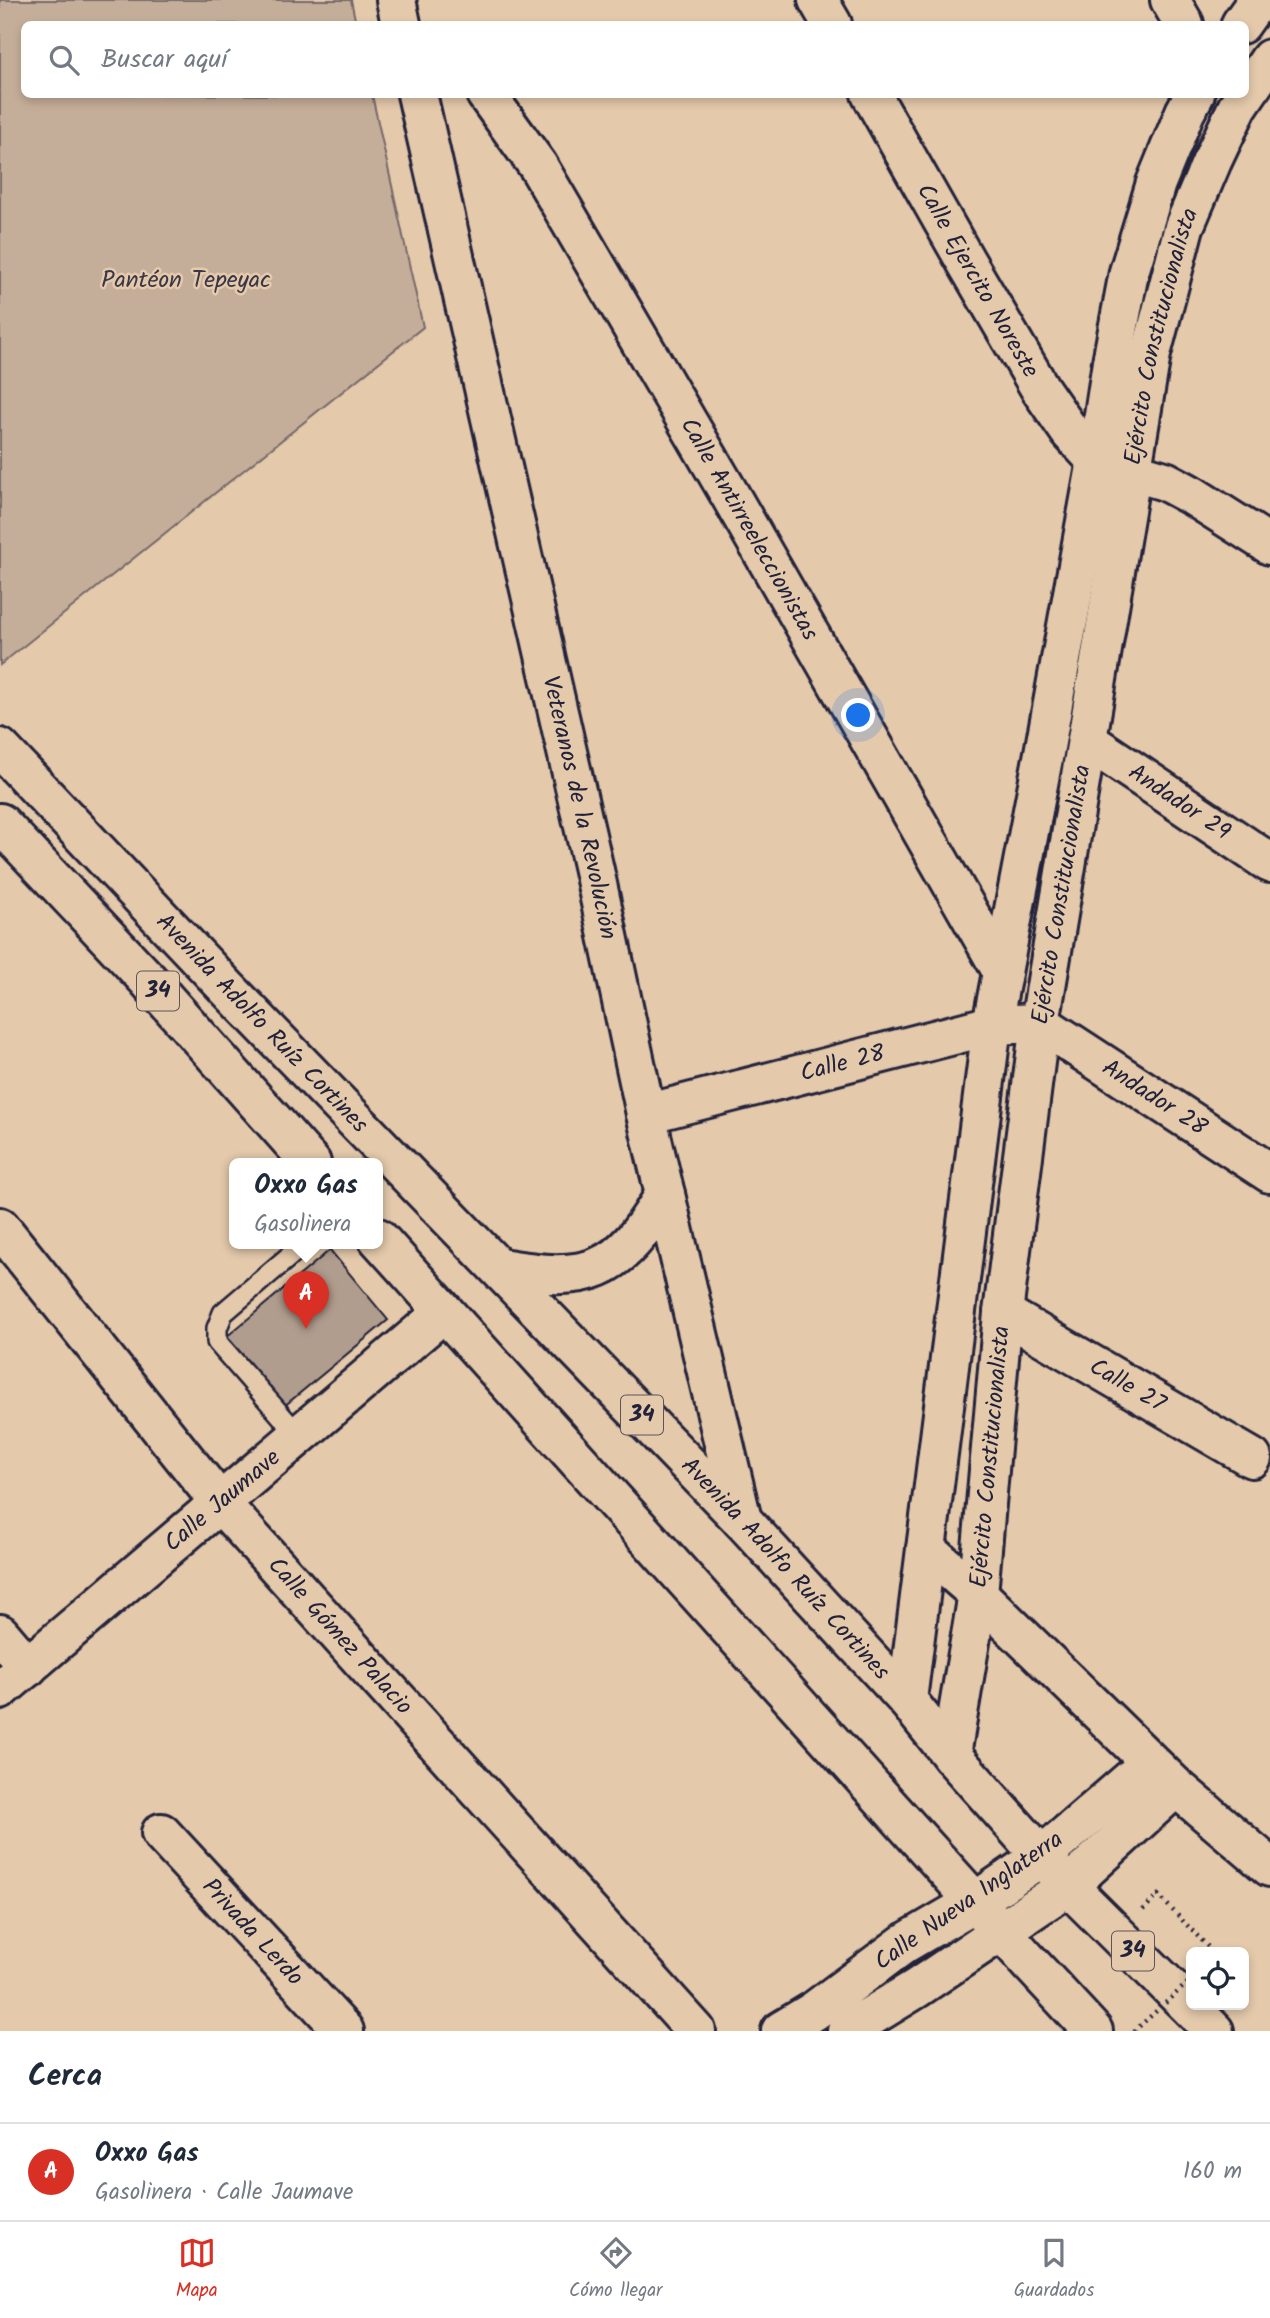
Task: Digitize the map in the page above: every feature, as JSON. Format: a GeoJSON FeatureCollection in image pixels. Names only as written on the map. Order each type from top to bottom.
{"type":"FeatureCollection","features":[{"type":"Feature","properties":{"kind":"street"},"geometry":{"type":"LineString","coordinates":[[818,0],[830,21]]}},
{"type":"Feature","properties":{"kind":"street"},"geometry":{"type":"LineString","coordinates":[[1170,0],[1182,21]]}},
{"type":"Feature","properties":{"kind":"street"},"geometry":{"type":"LineString","coordinates":[[1243,21],[1258,0]]}},
{"type":"Feature","properties":{"kind":"street","name":"Ejército Constitucionalista"},"geometry":{"type":"LineString","coordinates":[[1249,83],[1270,59]]}},
{"type":"Feature","properties":{"kind":"street","name":"Veteranos de la Revolución"},"geometry":{"type":"LineString","coordinates":[[418,98],[594,870],[664,1194],[743,1520]]}},
{"type":"Feature","properties":{"kind":"street","name":"Calle Antirreeleccionistas"},"geometry":{"type":"LineString","coordinates":[[489,98],[538,166],[1002,971]]}},
{"type":"Feature","properties":{"kind":"street","name":"Calle Ejercito Noreste"},"geometry":{"type":"LineString","coordinates":[[873,98],[1041,390],[1070,432],[1097,461]]}},
{"type":"Feature","properties":{"kind":"street","name":"Ejército Constitucionalista"},"geometry":{"type":"LineString","coordinates":[[906,1700],[992,1025],[1097,461],[1129,272],[1156,183],[1193,98]]}},
{"type":"Feature","properties":{"kind":"street","name":"Ejército Constitucionalista"},"geometry":{"type":"LineString","coordinates":[[951,1755],[978,1594],[1003,1313],[1040,1023],[1151,354],[1184,227],[1212,162],[1234,100]]}},
{"type":"Feature","properties":{"kind":"street"},"geometry":{"type":"LineString","coordinates":[[1097,461],[1165,481],[1270,545]]}},
{"type":"Feature","properties":{"kind":"street","name":"Andador 29"},"geometry":{"type":"LineString","coordinates":[[1087,741],[1270,863]]}},
{"type":"Feature","properties":{"kind":"street","name":"Avenida Adolfo Ruíz Cortines"},"geometry":{"type":"LineString","coordinates":[[1,750],[236,998],[743,1520],[906,1700],[951,1755],[1068,1886],[1213,2031]]}},
{"type":"Feature","properties":{"kind":"street","name":"Avenida Adolfo Ruíz Cortines"},"geometry":{"type":"LineString","coordinates":[[0,823],[148,980],[307,1158]]}},
{"type":"Feature","properties":{"kind":"street","name":"Calle 28"},"geometry":{"type":"LineString","coordinates":[[646,1114],[992,1025],[1040,1023]]}},
{"type":"Feature","properties":{"kind":"street","name":"Andador 28"},"geometry":{"type":"LineString","coordinates":[[1040,1023],[1270,1173]]}},
{"type":"Feature","properties":{"kind":"street"},"geometry":{"type":"LineString","coordinates":[[500,1268],[543,1275],[568,1275],[590,1271],[611,1260],[630,1244],[648,1224],[664,1194]]}},
{"type":"Feature","properties":{"kind":"street","name":"Calle Gómez Palacio"},"geometry":{"type":"LineString","coordinates":[[0,1227],[221,1504],[696,2031]]}},
{"type":"Feature","properties":{"kind":"street"},"geometry":{"type":"LineString","coordinates":[[383,1244],[1093,2031]]}},
{"type":"Feature","properties":{"kind":"street","name":"Calle Jaumave"},"geometry":{"type":"LineString","coordinates":[[14,1679],[444,1312]]}},
{"type":"Feature","properties":{"kind":"street","name":"Calle 27"},"geometry":{"type":"LineString","coordinates":[[1003,1313],[1252,1458]]}},
{"type":"Feature","properties":{"kind":"street"},"geometry":{"type":"LineString","coordinates":[[926,1549],[978,1594],[1163,1775],[1270,1867]]}},
{"type":"Feature","properties":{"kind":"street"},"geometry":{"type":"LineString","coordinates":[[0,1634],[14,1679]]}},
{"type":"Feature","properties":{"kind":"street","name":"Calle Nueva Inglaterra"},"geometry":{"type":"LineString","coordinates":[[781,2031],[905,1943],[975,1902],[1163,1775]]}},
{"type":"Feature","properties":{"kind":"street","name":"Calle Nueva Inglaterra"},"geometry":{"type":"LineString","coordinates":[[847,2031],[1068,1886],[1163,1775]]}},
{"type":"Feature","properties":{"kind":"street","name":"Privada Lerdo"},"geometry":{"type":"LineString","coordinates":[[161,1833],[344,2031]]}},
{"type":"Feature","properties":{"kind":"lane"},"geometry":{"type":"LineString","coordinates":[[298,1249],[223,1313],[217,1328],[217,1342],[299,1436]]}},
{"type":"Feature","properties":{"kind":"path"},"geometry":{"type":"LineString","coordinates":[[1158,1895],[1208,1947]]}},
{"type":"Feature","properties":{"kind":"path"},"geometry":{"type":"LineString","coordinates":[[1134,2031],[1186,1984]]}},
{"type":"Feature","properties":{"kind":"green space","name":"Pantéon Tepeyac"},"geometry":{"type":"Polygon","coordinates":[[[0,0],[351,0],[355,21],[21,21],[21,98],[373,98],[423,327],[0,665],[0,0]]]}},
{"type":"Feature","properties":{"kind":"building"},"geometry":{"type":"Polygon","coordinates":[[[330,1250],[388,1320],[283,1407],[225,1338],[330,1250]]]}},
{"type":"Feature","properties":{"kind":"place","name":"Oxxo Gas"},"geometry":{"type":"Point","coordinates":[306,1329]}}]}
